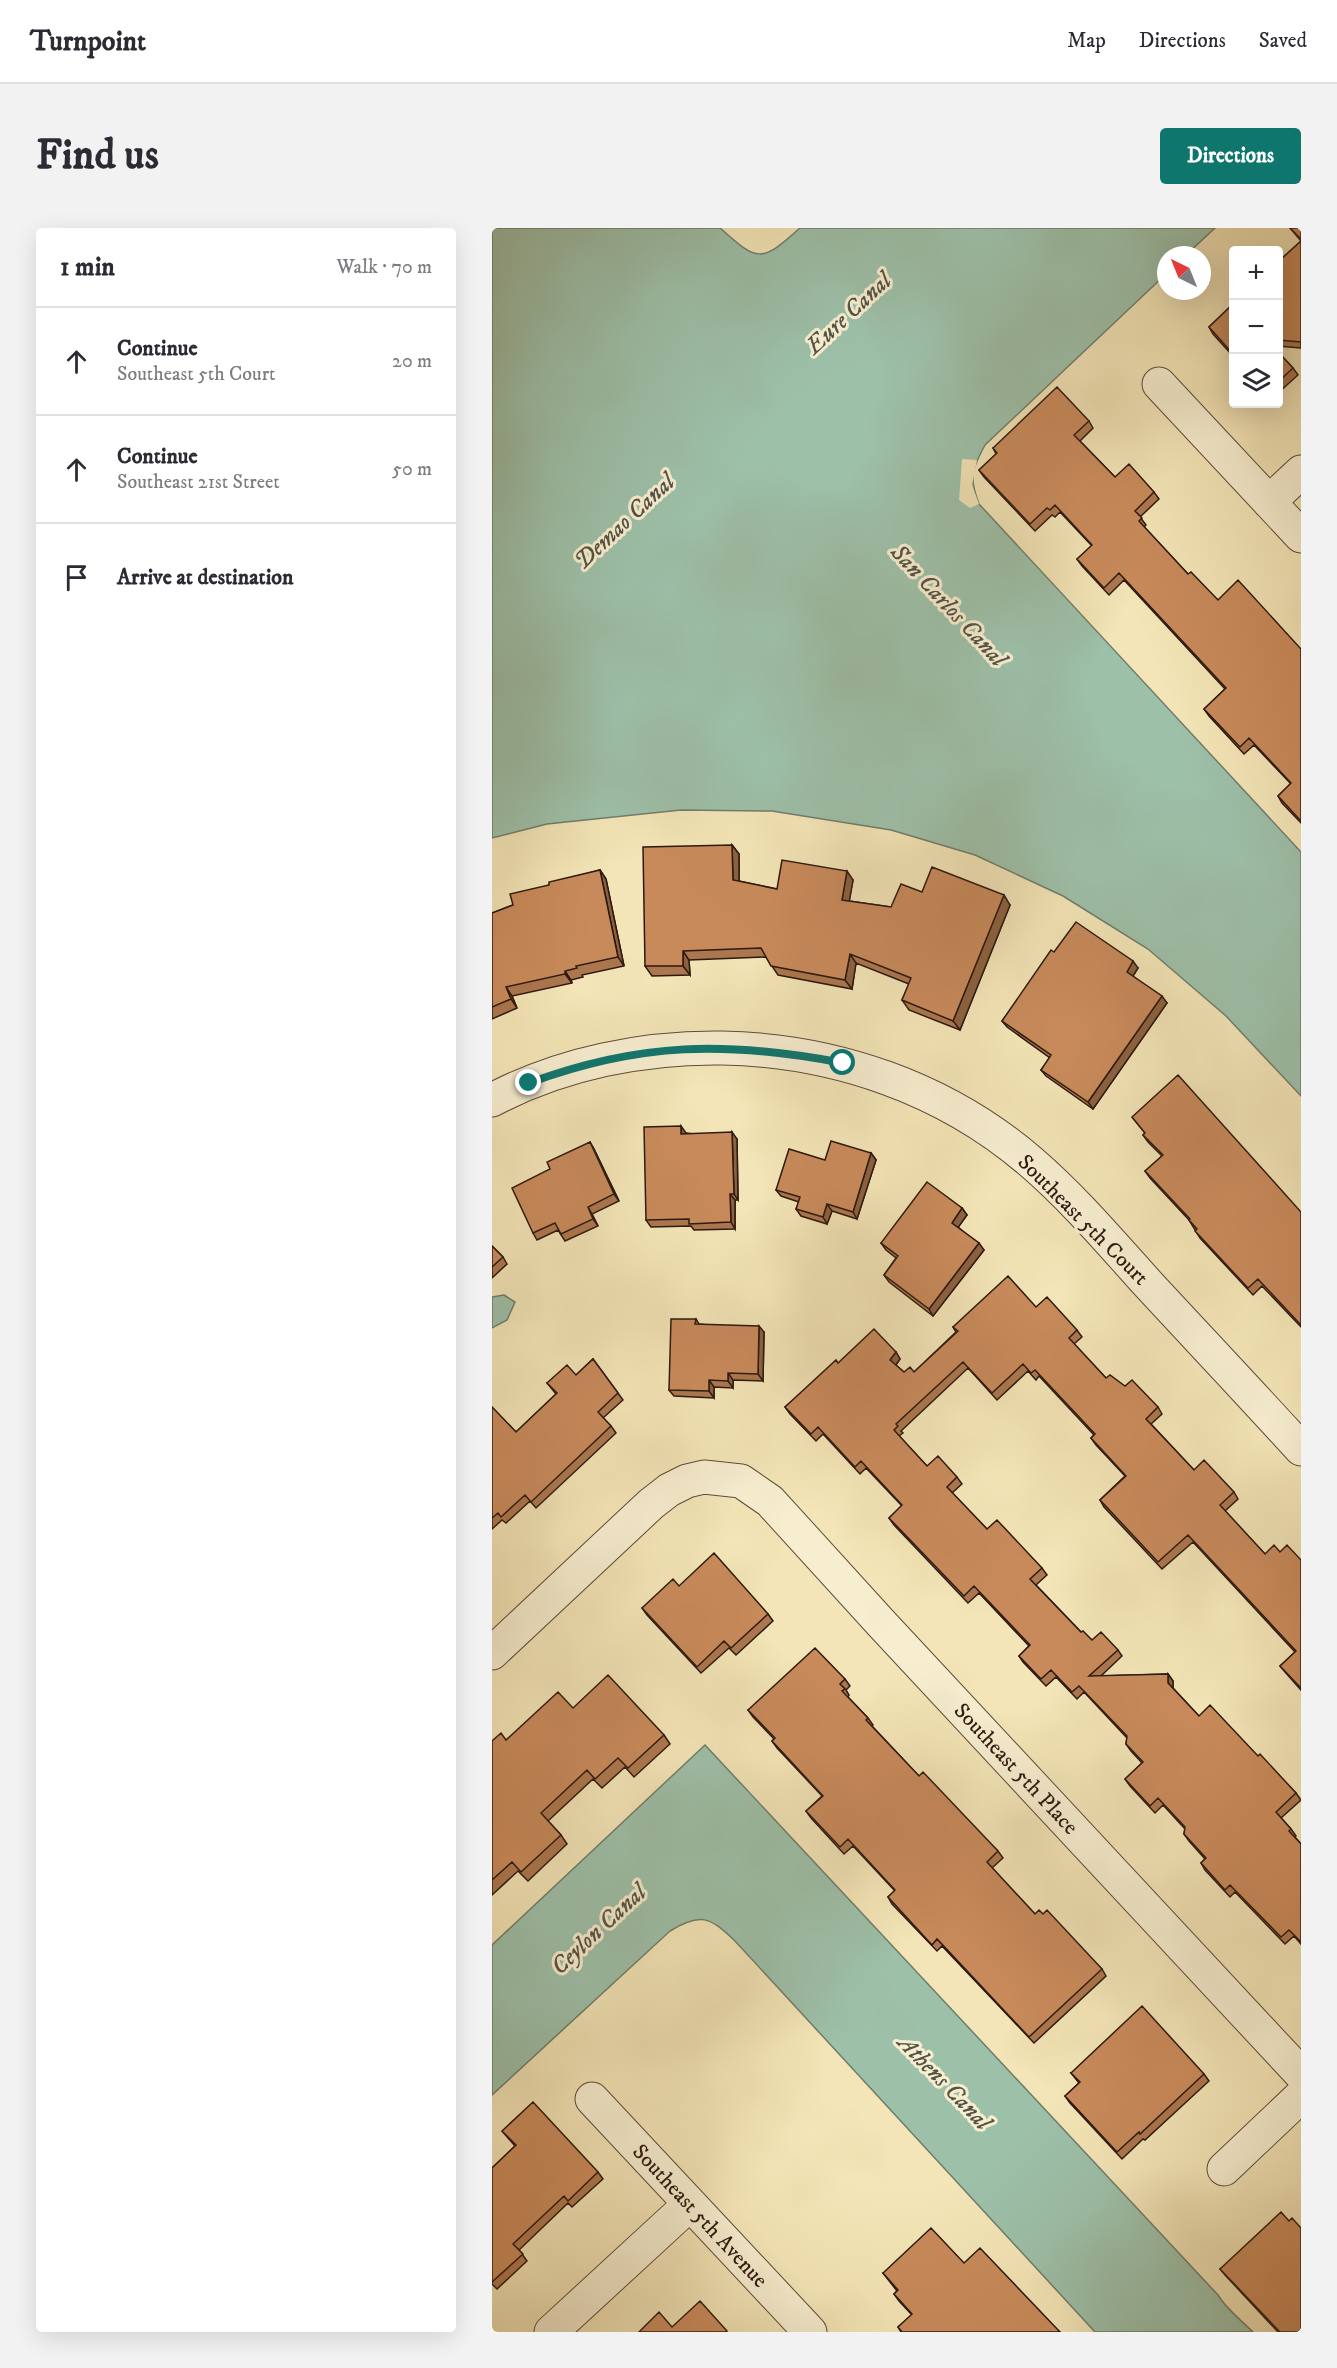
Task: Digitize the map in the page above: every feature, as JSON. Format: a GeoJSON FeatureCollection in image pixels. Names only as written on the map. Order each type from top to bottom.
{"type":"FeatureCollection","features":[{"type":"Feature","properties":{"kind":"street"},"geometry":{"type":"LineString","coordinates":[[1159,384],[1301,536]]}},
{"type":"Feature","properties":{"kind":"street"},"geometry":{"type":"LineString","coordinates":[[1269,502],[1301,472]]}},
{"type":"Feature","properties":{"kind":"street","name":"Southeast 5th Court"},"geometry":{"type":"LineString","coordinates":[[492,1100],[553,1074],[603,1059],[660,1050],[699,1048],[748,1048],[795,1054],[843,1063],[918,1089],[957,1110],[1006,1142],[1069,1198],[1301,1449]]}},
{"type":"Feature","properties":{"kind":"street","name":"Southeast 5th Place"},"geometry":{"type":"LineString","coordinates":[[492,1653],[651,1504],[669,1490],[687,1481],[704,1477],[741,1481],[770,1501],[1301,2074]]}},
{"type":"Feature","properties":{"kind":"street"},"geometry":{"type":"LineString","coordinates":[[1224,2169],[1301,2096]]}},
{"type":"Feature","properties":{"kind":"street","name":"Southeast 5th Avenue"},"geometry":{"type":"LineString","coordinates":[[592,2099],[810,2332]]}},
{"type":"Feature","properties":{"kind":"street"},"geometry":{"type":"LineString","coordinates":[[551,2332],[690,2204]]}},
{"type":"Feature","properties":{"kind":"water"},"geometry":{"type":"Polygon","coordinates":[[[492,228],[720,228],[743,247],[760,254],[776,248],[800,228],[1215,228],[1196,246],[1157,246],[1157,283],[985,445],[974,468],[973,480],[979,504],[1301,852],[1301,1096],[1226,1016],[1148,949],[1063,896],[975,855],[891,830],[772,811],[681,810],[547,824],[492,838],[492,228]]]}},
{"type":"Feature","properties":{"kind":"water"},"geometry":{"type":"Polygon","coordinates":[[[504,1295],[515,1302],[507,1320],[492,1328],[492,1297],[504,1295]]]}},
{"type":"Feature","properties":{"kind":"water"},"geometry":{"type":"Polygon","coordinates":[[[705,1745],[1253,2332],[1095,2332],[735,1941],[712,1922],[698,1919],[670,1931],[492,2095],[492,1945],[705,1745]]]}},
{"type":"Feature","properties":{"kind":"pier"},"geometry":{"type":"Polygon","coordinates":[[[962,459],[977,460],[972,485],[979,504],[970,508],[959,500],[962,459]]]}},
{"type":"Feature","properties":{"kind":"building"},"geometry":{"type":"Polygon","coordinates":[[[1290,228],[1301,228],[1301,239],[1290,228]]]}},
{"type":"Feature","properties":{"kind":"building"},"geometry":{"type":"Polygon","coordinates":[[[1301,241],[1301,342],[1283,340],[1283,257],[1301,241]]]}},
{"type":"Feature","properties":{"kind":"building"},"geometry":{"type":"Polygon","coordinates":[[[1229,308],[1229,350],[1209,327],[1229,308]]]}},
{"type":"Feature","properties":{"kind":"building"},"geometry":{"type":"Polygon","coordinates":[[[1283,357],[1293,368],[1283,377],[1283,357]]]}},
{"type":"Feature","properties":{"kind":"building"},"geometry":{"type":"Polygon","coordinates":[[[1057,387],[1089,421],[1074,435],[1115,477],[1129,464],[1154,492],[1135,511],[1142,518],[1139,521],[1188,574],[1191,572],[1218,600],[1238,580],[1301,649],[1301,821],[1278,796],[1291,783],[1249,738],[1240,747],[1204,709],[1226,688],[1119,573],[1104,588],[1077,559],[1092,545],[1055,505],[1050,510],[1047,508],[1030,524],[979,470],[997,453],[993,448],[1057,387]]]}},
{"type":"Feature","properties":{"kind":"building"},"geometry":{"type":"Polygon","coordinates":[[[732,845],[733,880],[777,889],[782,860],[847,871],[842,900],[891,907],[901,884],[922,892],[932,867],[1004,895],[953,1021],[902,1000],[911,978],[850,954],[845,980],[771,966],[761,948],[683,951],[683,966],[645,966],[643,847],[732,845]]]}},
{"type":"Feature","properties":{"kind":"building"},"geometry":{"type":"Polygon","coordinates":[[[600,870],[618,957],[576,966],[577,968],[565,971],[565,974],[506,987],[511,999],[492,1007],[492,913],[513,905],[510,894],[600,870]]]}},
{"type":"Feature","properties":{"kind":"building"},"geometry":{"type":"Polygon","coordinates":[[[1076,922],[1133,961],[1127,972],[1162,996],[1088,1102],[1041,1070],[1051,1055],[1002,1021],[1051,950],[1054,952],[1076,922]]]}},
{"type":"Feature","properties":{"kind":"building"},"geometry":{"type":"Polygon","coordinates":[[[1178,1075],[1301,1212],[1301,1325],[1258,1279],[1248,1288],[1195,1231],[1197,1229],[1190,1219],[1145,1171],[1163,1155],[1143,1135],[1145,1133],[1132,1117],[1178,1075]]]}},
{"type":"Feature","properties":{"kind":"building"},"geometry":{"type":"Polygon","coordinates":[[[681,1126],[681,1134],[732,1132],[734,1194],[730,1194],[731,1222],[689,1224],[689,1219],[646,1220],[644,1127],[681,1126]]]}},
{"type":"Feature","properties":{"kind":"building"},"geometry":{"type":"Polygon","coordinates":[[[831,1141],[871,1153],[853,1212],[827,1204],[823,1217],[796,1209],[800,1197],[776,1190],[789,1149],[825,1160],[831,1141]]]}},
{"type":"Feature","properties":{"kind":"building"},"geometry":{"type":"Polygon","coordinates":[[[590,1142],[614,1194],[588,1207],[593,1219],[561,1234],[555,1223],[533,1233],[512,1188],[550,1169],[547,1162],[590,1142]]]}},
{"type":"Feature","properties":{"kind":"building"},"geometry":{"type":"Polygon","coordinates":[[[927,1182],[962,1208],[952,1223],[979,1243],[929,1309],[884,1275],[898,1256],[881,1243],[927,1182]]]}},
{"type":"Feature","properties":{"kind":"building"},"geometry":{"type":"Polygon","coordinates":[[[492,1246],[503,1257],[492,1267],[492,1246]]]}},
{"type":"Feature","properties":{"kind":"building"},"geometry":{"type":"Polygon","coordinates":[[[1008,1276],[1036,1307],[1047,1297],[1077,1330],[1069,1338],[1106,1378],[1110,1375],[1125,1386],[1132,1380],[1158,1407],[1146,1419],[1194,1470],[1204,1460],[1234,1492],[1220,1505],[1265,1554],[1274,1545],[1280,1552],[1287,1545],[1301,1560],[1301,1688],[1280,1666],[1296,1651],[1188,1535],[1158,1562],[1100,1500],[1126,1476],[1091,1438],[1095,1434],[1035,1370],[1031,1373],[1023,1364],[992,1393],[963,1362],[896,1424],[898,1426],[894,1430],[927,1466],[938,1456],[957,1477],[947,1487],[987,1529],[997,1520],[1042,1568],[1030,1579],[1081,1632],[1083,1631],[1092,1640],[1101,1632],[1118,1650],[1089,1676],[1168,1674],[1168,1683],[1199,1716],[1210,1705],[1296,1793],[1276,1812],[1301,1844],[1301,1942],[1289,1930],[1281,1937],[1230,1885],[1225,1890],[1201,1863],[1206,1858],[1184,1834],[1185,1827],[1158,1798],[1150,1806],[1125,1779],[1143,1762],[1126,1744],[1127,1736],[1079,1686],[1072,1692],[1051,1670],[1041,1679],[1019,1656],[1030,1645],[974,1586],[964,1596],[889,1518],[902,1505],[861,1461],[855,1467],[818,1427],[811,1434],[785,1407],[836,1360],[838,1363],[874,1329],[896,1352],[890,1360],[904,1372],[910,1367],[914,1372],[958,1331],[953,1327],[1008,1276]]]}},
{"type":"Feature","properties":{"kind":"building"},"geometry":{"type":"Polygon","coordinates":[[[671,1319],[696,1319],[695,1324],[759,1326],[758,1374],[728,1373],[728,1381],[709,1380],[709,1391],[669,1390],[671,1319]]]}},
{"type":"Feature","properties":{"kind":"building"},"geometry":{"type":"Polygon","coordinates":[[[593,1359],[618,1393],[598,1412],[611,1426],[531,1502],[525,1495],[501,1517],[498,1513],[492,1518],[492,1407],[516,1432],[557,1393],[547,1383],[567,1365],[576,1375],[593,1359]]]}},
{"type":"Feature","properties":{"kind":"building"},"geometry":{"type":"Polygon","coordinates":[[[714,1553],[768,1614],[731,1648],[724,1641],[697,1667],[642,1608],[673,1579],[679,1586],[714,1553]]]}},
{"type":"Feature","properties":{"kind":"building"},"geometry":{"type":"Polygon","coordinates":[[[815,1648],[845,1679],[840,1684],[845,1689],[842,1691],[868,1718],[866,1720],[919,1776],[923,1772],[998,1851],[987,1862],[1035,1914],[1039,1910],[1043,1914],[1047,1910],[1102,1969],[1029,2037],[937,1939],[932,1945],[888,1897],[895,1890],[848,1839],[840,1847],[806,1811],[823,1796],[772,1741],[775,1738],[748,1710],[815,1648]]]}},
{"type":"Feature","properties":{"kind":"building"},"geometry":{"type":"Polygon","coordinates":[[[608,1675],[664,1735],[628,1768],[618,1758],[595,1779],[587,1770],[541,1813],[561,1835],[521,1872],[512,1862],[492,1880],[492,1741],[501,1733],[506,1740],[558,1692],[573,1708],[608,1675]]]}},
{"type":"Feature","properties":{"kind":"building"},"geometry":{"type":"Polygon","coordinates":[[[1142,2006],[1204,2074],[1140,2134],[1139,2132],[1117,2152],[1065,2096],[1080,2082],[1071,2073],[1142,2006]]]}},
{"type":"Feature","properties":{"kind":"building"},"geometry":{"type":"Polygon","coordinates":[[[533,2102],[598,2172],[568,2201],[564,2196],[513,2244],[523,2254],[492,2282],[492,2168],[516,2145],[502,2131],[533,2102]]]}},
{"type":"Feature","properties":{"kind":"building"},"geometry":{"type":"Polygon","coordinates":[[[1281,2212],[1289,2221],[1292,2218],[1301,2228],[1301,2329],[1298,2332],[1280,2332],[1220,2269],[1281,2212]]]}},
{"type":"Feature","properties":{"kind":"building"},"geometry":{"type":"Polygon","coordinates":[[[931,2228],[964,2263],[980,2248],[1060,2332],[902,2332],[898,2327],[912,2314],[894,2294],[898,2290],[883,2273],[931,2228]]]}},
{"type":"Feature","properties":{"kind":"building"},"geometry":{"type":"Polygon","coordinates":[[[700,2301],[727,2331],[639,2332],[659,2312],[672,2327],[700,2301]]]}},
{"type":"Feature","properties":{"kind":"route"},"geometry":{"type":"LineString","coordinates":[[529,1083],[603,1059],[651,1051],[748,1048],[843,1063]]}},
{"type":"Feature","properties":{"kind":"water label","name":"Eure Canal"},"geometry":{"type":"Point","coordinates":[848,313]}},
{"type":"Feature","properties":{"kind":"water label","name":"Demao Canal"},"geometry":{"type":"Point","coordinates":[624,521]}},
{"type":"Feature","properties":{"kind":"water label","name":"San Carlos Canal"},"geometry":{"type":"Point","coordinates":[949,605]}},
{"type":"Feature","properties":{"kind":"water label","name":"Ceylon Canal"},"geometry":{"type":"Point","coordinates":[598,1929]}},
{"type":"Feature","properties":{"kind":"water label","name":"Athens Canal"},"geometry":{"type":"Point","coordinates":[945,2082]}}]}
